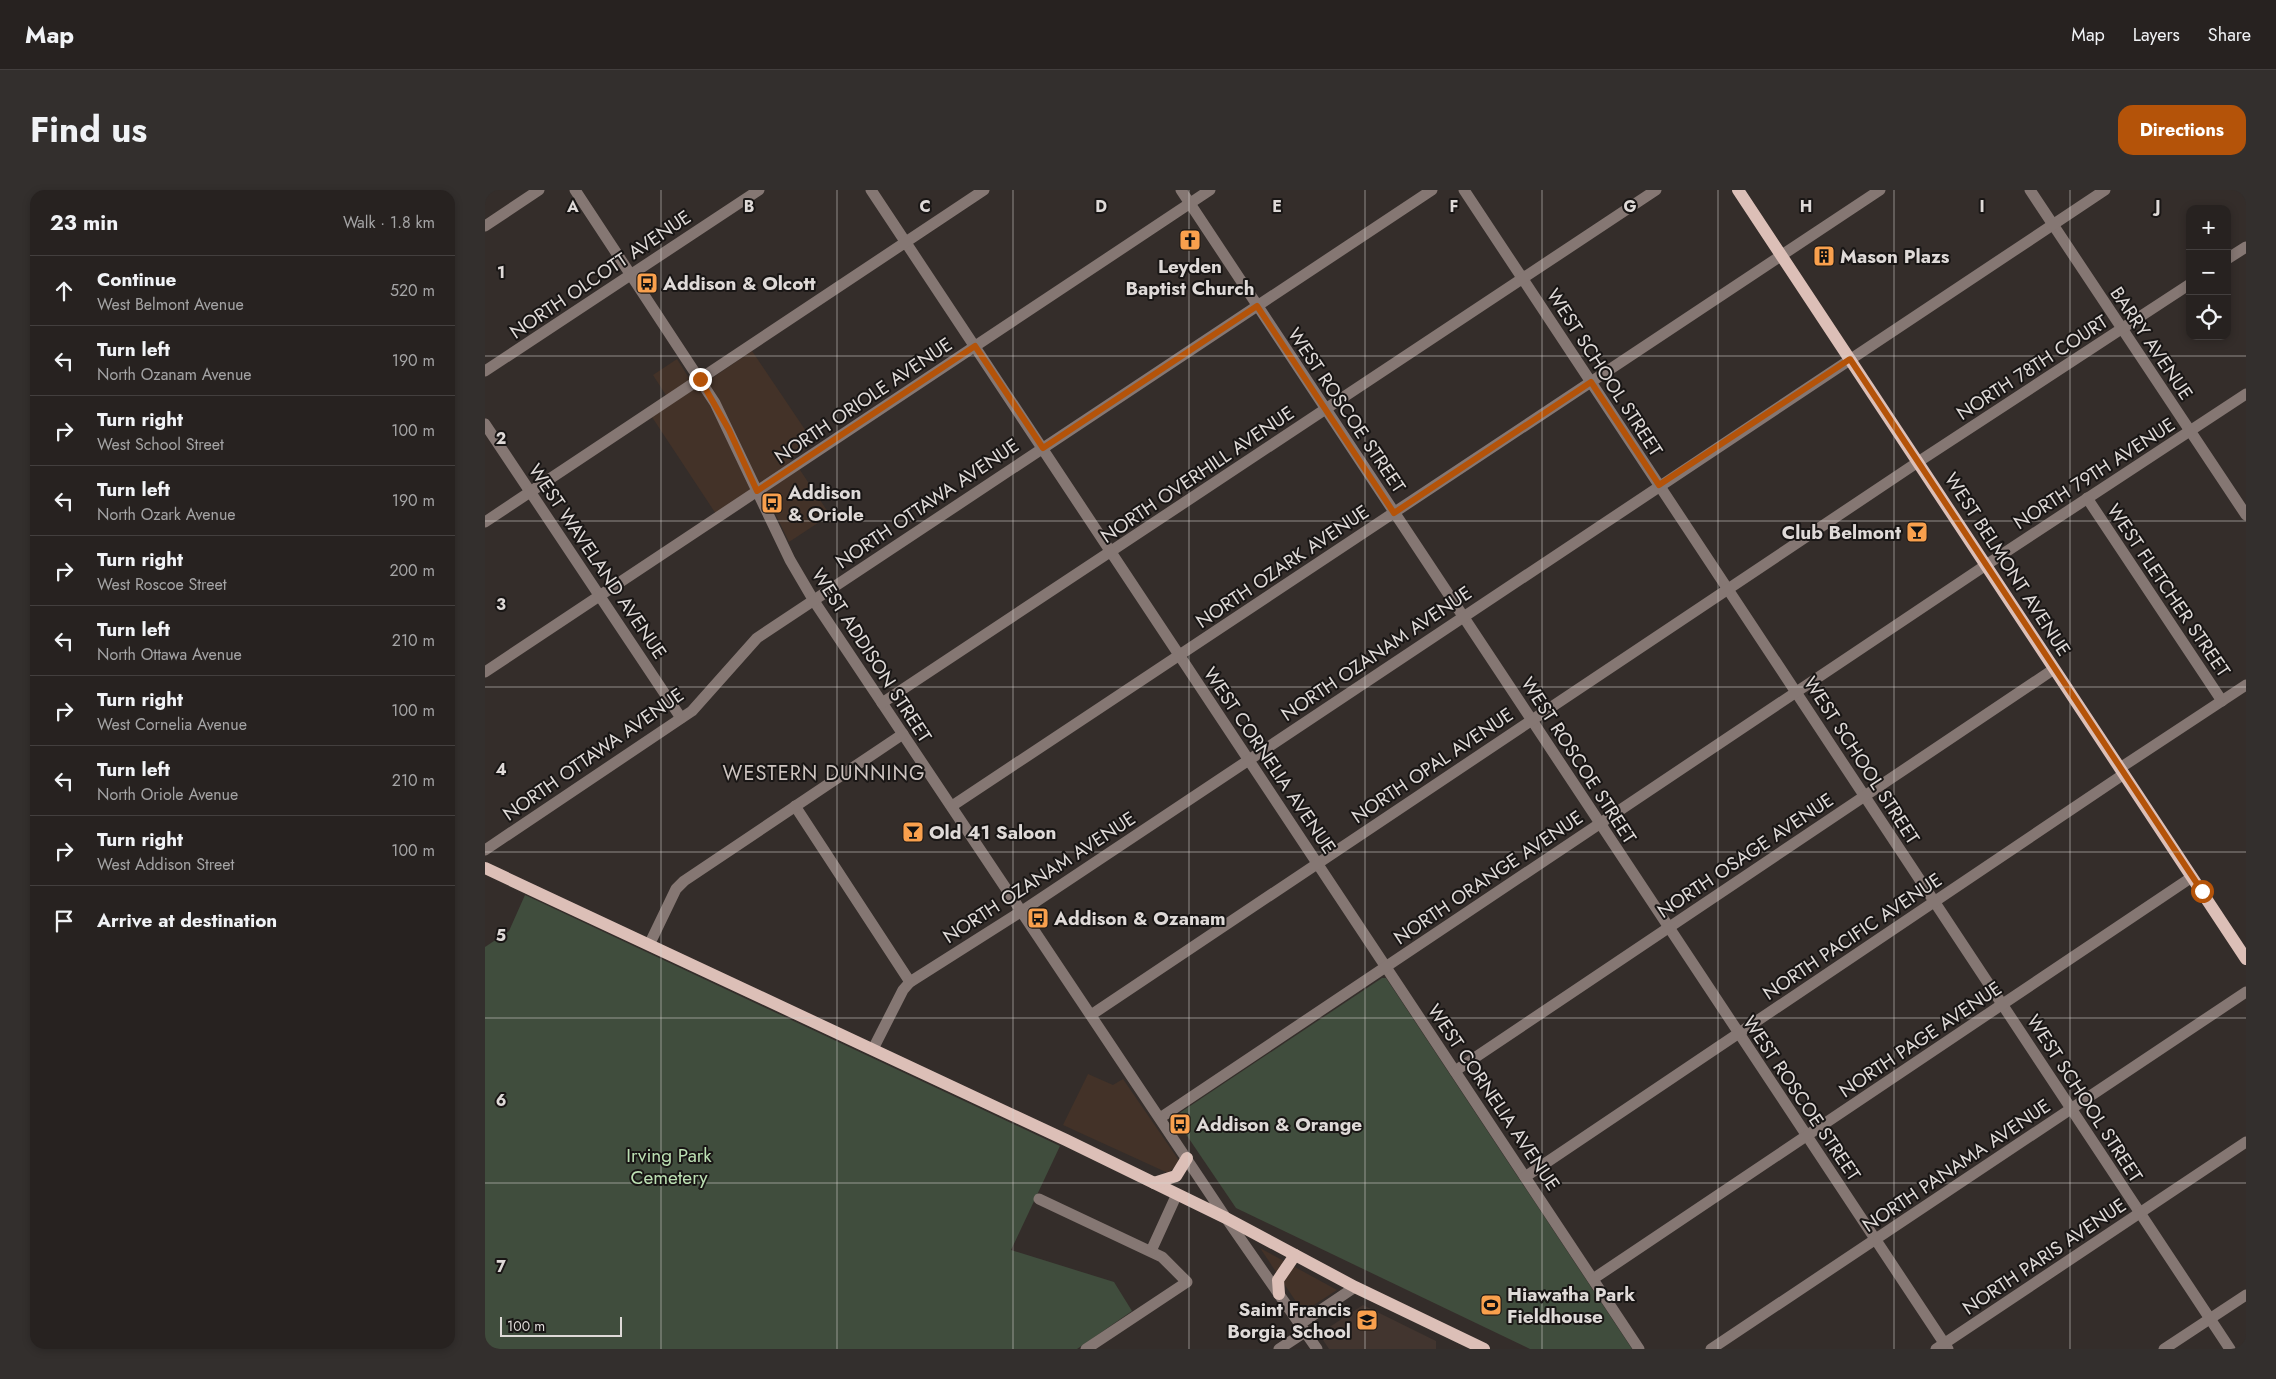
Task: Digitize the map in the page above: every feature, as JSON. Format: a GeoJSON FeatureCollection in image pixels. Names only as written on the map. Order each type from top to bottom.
{"type":"FeatureCollection","features":[{"type":"Feature","properties":{"kind":"main road","name":"WEST BELMONT AVENUE"},"geometry":{"type":"LineString","coordinates":[[1738,190],[2246,959]]}},
{"type":"Feature","properties":{"kind":"main road"},"geometry":{"type":"LineString","coordinates":[[485,868],[650,943],[1177,1194],[1355,1287],[1484,1349]]}},
{"type":"Feature","properties":{"kind":"main road"},"geometry":{"type":"LineString","coordinates":[[1154,1183],[1176,1176],[1187,1158]]}},
{"type":"Feature","properties":{"kind":"main road"},"geometry":{"type":"LineString","coordinates":[[1279,1294],[1278,1280],[1295,1255]]}},
{"type":"Feature","properties":{"kind":"street"},"geometry":{"type":"LineString","coordinates":[[485,226],[539,190]]}},
{"type":"Feature","properties":{"kind":"street","name":"WEST ADDISON STREET"},"geometry":{"type":"LineString","coordinates":[[575,190],[700,379],[729,430],[790,560],[814,601],[1226,1218],[1317,1349]]}},
{"type":"Feature","properties":{"kind":"street","name":"NORTH OLCOTT AVENUE"},"geometry":{"type":"LineString","coordinates":[[485,372],[759,190]]}},
{"type":"Feature","properties":{"kind":"street","name":"WEST CORNELIA AVENUE"},"geometry":{"type":"LineString","coordinates":[[871,190],[1639,1349]]}},
{"type":"Feature","properties":{"kind":"street"},"geometry":{"type":"LineString","coordinates":[[485,522],[985,190]]}},
{"type":"Feature","properties":{"kind":"street","name":"WEST ROSCOE STREET"},"geometry":{"type":"LineString","coordinates":[[1181,190],[1875,1239],[1943,1347]]}},
{"type":"Feature","properties":{"kind":"street","name":"NORTH ORIOLE AVENUE"},"geometry":{"type":"LineString","coordinates":[[485,672],[1210,190]]}},
{"type":"Feature","properties":{"kind":"street","name":"NORTH OTTAWA AVENUE"},"geometry":{"type":"LineString","coordinates":[[485,850],[692,711],[757,638],[1431,190]]}},
{"type":"Feature","properties":{"kind":"street","name":"WEST SCHOOL STREET"},"geometry":{"type":"LineString","coordinates":[[1464,190],[2230,1349]]}},
{"type":"Feature","properties":{"kind":"street","name":"NORTH OVERHILL AVENUE"},"geometry":{"type":"LineString","coordinates":[[882,703],[1656,190]]}},
{"type":"Feature","properties":{"kind":"street","name":"NORTH OZARK AVENUE"},"geometry":{"type":"LineString","coordinates":[[951,806],[1879,190]]}},
{"type":"Feature","properties":{"kind":"street","name":"BARRY AVENUE"},"geometry":{"type":"LineString","coordinates":[[2030,190],[2246,515]]}},
{"type":"Feature","properties":{"kind":"street","name":"NORTH OZANAM AVENUE"},"geometry":{"type":"LineString","coordinates":[[873,1049],[903,990],[910,982],[1021,911],[2105,190]]}},
{"type":"Feature","properties":{"kind":"street"},"geometry":{"type":"LineString","coordinates":[[2231,256],[2246,247]]}},
{"type":"Feature","properties":{"kind":"street","name":"NORTH 78TH COURT"},"geometry":{"type":"LineString","coordinates":[[1917,462],[2186,287]]}},
{"type":"Feature","properties":{"kind":"street","name":"NORTH 79TH AVENUE"},"geometry":{"type":"LineString","coordinates":[[1986,565],[2246,394]]}},
{"type":"Feature","properties":{"kind":"street","name":"WEST WAVELAND AVENUE"},"geometry":{"type":"LineString","coordinates":[[485,424],[681,718]]}},
{"type":"Feature","properties":{"kind":"street","name":"NORTH OPAL AVENUE"},"geometry":{"type":"LineString","coordinates":[[1091,1014],[1917,462]]}},
{"type":"Feature","properties":{"kind":"street","name":"WEST FLETCHER STREET"},"geometry":{"type":"LineString","coordinates":[[2087,498],[2222,701]]}},
{"type":"Feature","properties":{"kind":"street","name":"NORTH ORANGE AVENUE"},"geometry":{"type":"LineString","coordinates":[[1160,1118],[1986,565]]}},
{"type":"Feature","properties":{"kind":"street","name":"NORTH OSAGE AVENUE"},"geometry":{"type":"LineString","coordinates":[[1455,1071],[2054,669]]}},
{"type":"Feature","properties":{"kind":"street","name":"NORTH PACIFIC AVENUE"},"geometry":{"type":"LineString","coordinates":[[1525,1177],[1935,902],[2246,685]]}},
{"type":"Feature","properties":{"kind":"street"},"geometry":{"type":"LineString","coordinates":[[650,943],[675,889],[903,734]]}},
{"type":"Feature","properties":{"kind":"street"},"geometry":{"type":"LineString","coordinates":[[795,806],[910,982]]}},
{"type":"Feature","properties":{"kind":"street","name":"NORTH PAGE AVENUE"},"geometry":{"type":"LineString","coordinates":[[1593,1279],[2192,877]]}},
{"type":"Feature","properties":{"kind":"street","name":"NORTH PANAMA AVENUE"},"geometry":{"type":"LineString","coordinates":[[1711,1349],[2246,992]]}},
{"type":"Feature","properties":{"kind":"street","name":"NORTH PARIS AVENUE"},"geometry":{"type":"LineString","coordinates":[[1943,1347],[2246,1142]]}},
{"type":"Feature","properties":{"kind":"street"},"geometry":{"type":"LineString","coordinates":[[1151,1251],[1177,1194]]}},
{"type":"Feature","properties":{"kind":"street"},"geometry":{"type":"LineString","coordinates":[[1039,1199],[1162,1257],[1187,1282],[1086,1349]]}},
{"type":"Feature","properties":{"kind":"street"},"geometry":{"type":"LineString","coordinates":[[1279,1349],[1302,1328],[1355,1287]]}},
{"type":"Feature","properties":{"kind":"street"},"geometry":{"type":"LineString","coordinates":[[2165,1349],[2246,1295]]}},
{"type":"Feature","properties":{"kind":"shaded area"},"geometry":{"type":"Polygon","coordinates":[[[752,351],[814,443],[792,458],[830,515],[789,542],[761,484],[716,514],[650,414],[669,400],[653,375],[677,359],[696,389],[752,351]]]}},
{"type":"Feature","properties":{"kind":"shaded area"},"geometry":{"type":"Polygon","coordinates":[[[1088,1074],[1113,1085],[1123,1079],[1180,1162],[1168,1173],[1063,1125],[1088,1074]]]}},
{"type":"Feature","properties":{"kind":"shaded area"},"geometry":{"type":"Polygon","coordinates":[[[1260,1248],[1337,1290],[1303,1312],[1260,1248]]]}},
{"type":"Feature","properties":{"kind":"shaded area","name":"Saint Francis Borgia School"},"geometry":{"type":"Polygon","coordinates":[[[1363,1305],[1436,1341],[1436,1349],[1329,1349],[1319,1334],[1363,1305]]]}},
{"type":"Feature","properties":{"kind":"green space","name":"Irving Park Cemetery"},"geometry":{"type":"Polygon","coordinates":[[[525,895],[1060,1146],[1011,1250],[1114,1282],[1132,1311],[1077,1349],[485,1349],[485,947],[509,931],[525,895]]]}},
{"type":"Feature","properties":{"kind":"green space"},"geometry":{"type":"Polygon","coordinates":[[[1382,978],[1386,978],[1632,1349],[1530,1349],[1236,1208],[1177,1121],[1178,1114],[1382,978]]]}},
{"type":"Feature","properties":{"kind":"place","name":"Leyden Baptist Church"},"geometry":{"type":"Point","coordinates":[1190,240]}},
{"type":"Feature","properties":{"kind":"place","name":"Mason Plazs"},"geometry":{"type":"Point","coordinates":[1824,256]}},
{"type":"Feature","properties":{"kind":"place","name":"Addison & Olcott"},"geometry":{"type":"Point","coordinates":[647,283]}},
{"type":"Feature","properties":{"kind":"place","name":"Addison & Oriole"},"geometry":{"type":"Point","coordinates":[772,503]}},
{"type":"Feature","properties":{"kind":"place","name":"Club Belmont"},"geometry":{"type":"Point","coordinates":[1917,532]}},
{"type":"Feature","properties":{"kind":"place","name":"Old 41 Saloon"},"geometry":{"type":"Point","coordinates":[913,832]}},
{"type":"Feature","properties":{"kind":"place","name":"Addison & Ozanam"},"geometry":{"type":"Point","coordinates":[1038,918]}},
{"type":"Feature","properties":{"kind":"place","name":"Addison & Orange"},"geometry":{"type":"Point","coordinates":[1180,1124]}},
{"type":"Feature","properties":{"kind":"place","name":"Hiawatha Park Fieldhouse"},"geometry":{"type":"Point","coordinates":[1491,1305]}},
{"type":"Feature","properties":{"kind":"place","name":"Saint Francis Borgia School"},"geometry":{"type":"Point","coordinates":[1367,1320]}},
{"type":"Feature","properties":{"kind":"district","name":"WESTERN DUNNING"},"geometry":{"type":"Point","coordinates":[824,773]}},
{"type":"Feature","properties":{"kind":"route"},"geometry":{"type":"LineString","coordinates":[[700,379],[729,430],[757,491],[975,346],[1043,448],[1257,306],[1394,513],[1591,382],[1659,485],[1850,359],[2202,891]]}}]}
